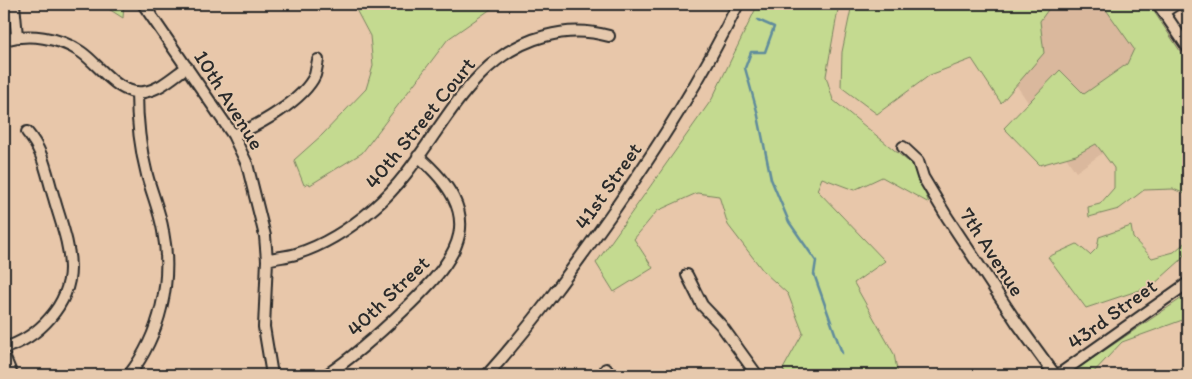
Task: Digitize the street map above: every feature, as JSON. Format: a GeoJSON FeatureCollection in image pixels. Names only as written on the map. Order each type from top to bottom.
{"type":"FeatureCollection","features":[{"type":"Feature","properties":{"kind":"street"},"geometry":{"type":"LineString","coordinates":[[14,4],[16,36]]}},
{"type":"Feature","properties":{"kind":"street","name":"10th Avenue"},"geometry":{"type":"LineString","coordinates":[[142,4],[233,135],[248,164],[262,217],[266,260],[264,327],[272,375]]}},
{"type":"Feature","properties":{"kind":"street","name":"41st Street"},"geometry":{"type":"LineString","coordinates":[[487,375],[552,298],[658,146],[698,79],[738,4]]}},
{"type":"Feature","properties":{"kind":"street"},"geometry":{"type":"LineString","coordinates":[[1176,4],[1161,8],[1188,48]]}},
{"type":"Feature","properties":{"kind":"street","name":"40th Street Court"},"geometry":{"type":"LineString","coordinates":[[266,260],[309,249],[351,226],[385,198],[478,78],[520,44],[555,33],[592,32],[609,36]]}},
{"type":"Feature","properties":{"kind":"street"},"geometry":{"type":"LineString","coordinates":[[4,40],[16,36],[41,37],[67,45],[85,56],[119,85],[137,92],[144,92],[161,86],[187,67]]}},
{"type":"Feature","properties":{"kind":"street"},"geometry":{"type":"LineString","coordinates":[[233,135],[260,124],[304,90],[314,76],[318,60]]}},
{"type":"Feature","properties":{"kind":"street"},"geometry":{"type":"LineString","coordinates":[[129,375],[142,355],[158,319],[167,273],[163,229],[141,146],[137,92]]}},
{"type":"Feature","properties":{"kind":"street"},"geometry":{"type":"LineString","coordinates":[[4,348],[34,333],[52,315],[65,293],[70,270],[68,247],[39,146],[27,132]]}},
{"type":"Feature","properties":{"kind":"street","name":"7th Avenue"},"geometry":{"type":"LineString","coordinates":[[903,147],[918,161],[923,177],[947,217],[1017,323],[1057,375]]}},
{"type":"Feature","properties":{"kind":"street","name":"40th Street"},"geometry":{"type":"LineString","coordinates":[[326,375],[372,340],[426,288],[454,251],[458,241],[460,224],[454,195],[446,183],[418,156]]}},
{"type":"Feature","properties":{"kind":"street"},"geometry":{"type":"LineString","coordinates":[[687,275],[702,305],[721,325],[755,374]]}},
{"type":"Feature","properties":{"kind":"street","name":"43rd Street"},"geometry":{"type":"LineString","coordinates":[[1057,375],[1188,282]]}},
{"type":"Feature","properties":{"kind":"street"},"geometry":{"type":"LineString","coordinates":[[4,356],[12,375]]}},
{"type":"Feature","properties":{"kind":"shaded area"},"geometry":{"type":"Polygon","coordinates":[[[1046,4],[1150,4],[1188,56],[1188,92],[1076,172],[990,47],[1046,4]]]}},
{"type":"Feature","properties":{"kind":"green space"},"geometry":{"type":"Polygon","coordinates":[[[101,4],[124,4],[123,18],[101,4]]]}},
{"type":"Feature","properties":{"kind":"green space"},"geometry":{"type":"Polygon","coordinates":[[[353,4],[498,4],[448,39],[362,153],[310,185],[309,183],[304,185],[294,160],[322,135],[366,89],[373,66],[370,36],[353,4]]]}},
{"type":"Feature","properties":{"kind":"green space"},"geometry":{"type":"Polygon","coordinates":[[[758,4],[839,4],[826,76],[833,100],[915,167],[929,203],[882,177],[854,190],[822,178],[817,190],[885,261],[854,283],[894,354],[898,375],[835,375],[833,373],[829,375],[786,375],[783,369],[803,333],[788,294],[764,272],[728,225],[719,196],[697,193],[657,211],[634,239],[653,268],[614,292],[596,263],[712,99],[758,4]]]}},
{"type":"Feature","properties":{"kind":"green space"},"geometry":{"type":"Polygon","coordinates":[[[852,4],[1052,4],[1040,21],[1044,53],[1001,103],[972,59],[930,75],[877,114],[841,87],[842,52],[852,4]]]}},
{"type":"Feature","properties":{"kind":"green space"},"geometry":{"type":"Polygon","coordinates":[[[1102,4],[1149,4],[1188,63],[1188,195],[1173,189],[1144,190],[1119,209],[1089,217],[1088,207],[1100,204],[1114,188],[1114,168],[1096,144],[1076,155],[1040,165],[1004,128],[1060,70],[1084,94],[1127,64],[1134,49],[1102,4]]]}},
{"type":"Feature","properties":{"kind":"green space"},"geometry":{"type":"Polygon","coordinates":[[[1131,226],[1133,238],[1152,258],[1174,252],[1188,240],[1188,247],[1181,260],[1152,286],[1086,308],[1048,257],[1077,244],[1090,255],[1097,248],[1099,237],[1131,226]]]}},
{"type":"Feature","properties":{"kind":"green space"},"geometry":{"type":"Polygon","coordinates":[[[1188,294],[1188,318],[1122,342],[1091,375],[1076,375],[1074,371],[1188,294]]]}},
{"type":"Feature","properties":{"kind":"building"},"geometry":{"type":"Polygon","coordinates":[[[1188,4],[1188,22],[1179,9],[1188,4]]]}},
{"type":"Feature","properties":{"kind":"waterway"},"geometry":{"type":"LineString","coordinates":[[758,20],[774,27],[765,52],[751,52],[745,68],[757,111],[771,179],[789,222],[816,261],[814,274],[842,353]]}}]}
